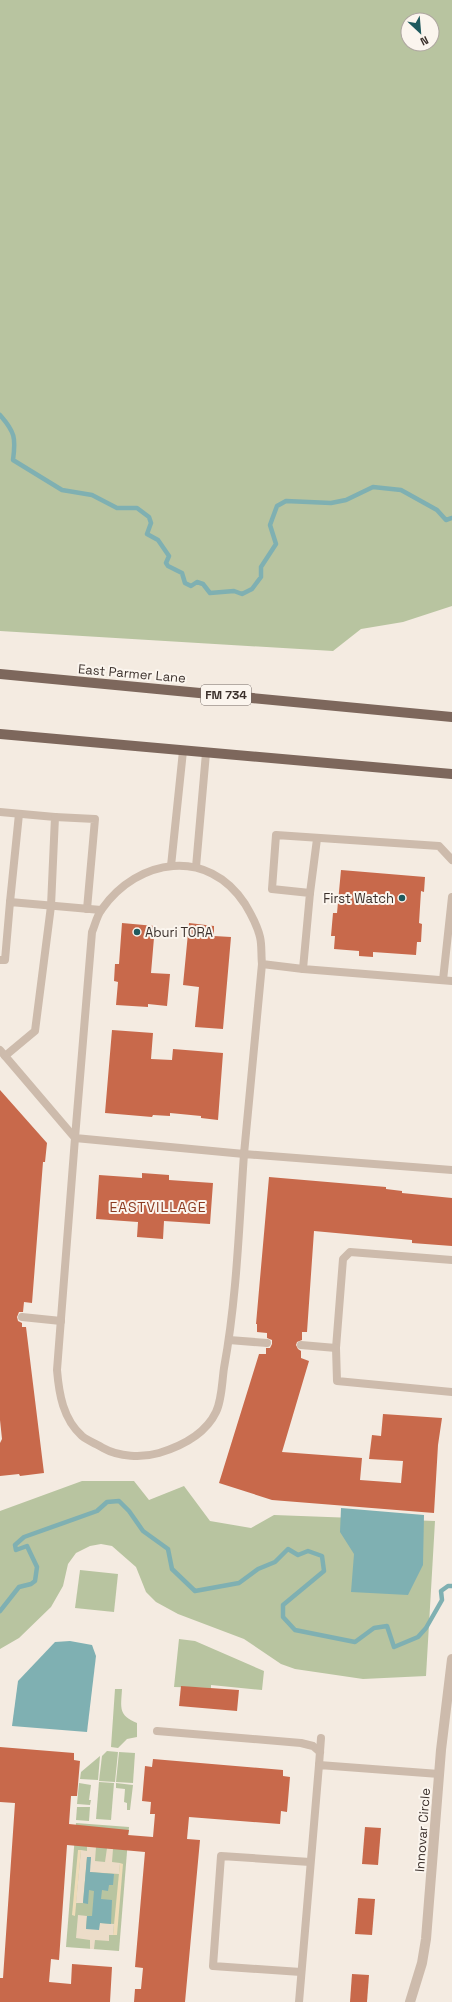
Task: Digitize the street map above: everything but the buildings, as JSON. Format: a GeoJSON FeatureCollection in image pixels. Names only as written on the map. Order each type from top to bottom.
{"type":"FeatureCollection","features":[{"type":"Feature","properties":{"kind":"main road","name":"East Parmer Lane"},"geometry":{"type":"LineString","coordinates":[[0,674],[452,717]]}},
{"type":"Feature","properties":{"kind":"main road"},"geometry":{"type":"LineString","coordinates":[[0,734],[452,774]]}},
{"type":"Feature","properties":{"kind":"street","name":"Innovar Circle"},"geometry":{"type":"LineString","coordinates":[[410,2002],[422,1963],[426,1939],[439,1774],[452,1662]]}},
{"type":"Feature","properties":{"kind":"lane"},"geometry":{"type":"LineString","coordinates":[[171,866],[183,751]]}},
{"type":"Feature","properties":{"kind":"lane"},"geometry":{"type":"LineString","coordinates":[[196,867],[206,753]]}},
{"type":"Feature","properties":{"kind":"lane"},"geometry":{"type":"LineString","coordinates":[[0,812],[95,819],[87,909]]}},
{"type":"Feature","properties":{"kind":"lane"},"geometry":{"type":"LineString","coordinates":[[0,960],[5,960],[19,814]]}},
{"type":"Feature","properties":{"kind":"lane"},"geometry":{"type":"LineString","coordinates":[[55,817],[51,906],[35,1031],[2,1053],[75,1138],[244,1154],[452,1170]]}},
{"type":"Feature","properties":{"kind":"lane"},"geometry":{"type":"LineString","coordinates":[[310,893],[272,889],[276,835],[317,839],[439,846],[452,860]]}},
{"type":"Feature","properties":{"kind":"lane"},"geometry":{"type":"LineString","coordinates":[[303,969],[317,839]]}},
{"type":"Feature","properties":{"kind":"lane"},"geometry":{"type":"LineString","coordinates":[[171,866],[196,867],[223,878],[240,896],[254,918],[260,938],[262,964],[244,1154],[229,1340],[217,1411],[209,1424],[197,1436],[175,1448],[153,1455],[127,1456],[110,1452],[82,1436],[67,1416],[59,1394],[58,1378],[61,1321],[92,932],[101,910],[115,894],[134,879],[148,872],[171,866]]}},
{"type":"Feature","properties":{"kind":"lane"},"geometry":{"type":"LineString","coordinates":[[443,980],[452,897]]}},
{"type":"Feature","properties":{"kind":"lane"},"geometry":{"type":"LineString","coordinates":[[10,902],[101,910]]}},
{"type":"Feature","properties":{"kind":"lane"},"geometry":{"type":"LineString","coordinates":[[262,964],[303,969],[452,981]]}},
{"type":"Feature","properties":{"kind":"lane"},"geometry":{"type":"LineString","coordinates":[[452,1260],[350,1252],[343,1259],[336,1348],[337,1381],[452,1392]]}},
{"type":"Feature","properties":{"kind":"lane"},"geometry":{"type":"LineString","coordinates":[[22,1317],[61,1321]]}},
{"type":"Feature","properties":{"kind":"lane"},"geometry":{"type":"LineString","coordinates":[[229,1340],[267,1343]]}},
{"type":"Feature","properties":{"kind":"lane"},"geometry":{"type":"LineString","coordinates":[[301,1345],[336,1348]]}},
{"type":"Feature","properties":{"kind":"lane"},"geometry":{"type":"LineString","coordinates":[[157,1732],[301,1742],[313,1746],[320,1752]]}},
{"type":"Feature","properties":{"kind":"lane"},"geometry":{"type":"LineString","coordinates":[[299,2002],[321,1738]]}},
{"type":"Feature","properties":{"kind":"lane"},"geometry":{"type":"LineString","coordinates":[[319,1765],[439,1774]]}},
{"type":"Feature","properties":{"kind":"lane"},"geometry":{"type":"LineString","coordinates":[[301,1972],[213,1966],[221,1856],[310,1862]]}},
{"type":"Feature","properties":{"kind":"green space"},"geometry":{"type":"Polygon","coordinates":[[[0,0],[452,0],[452,606],[403,622],[361,629],[333,651],[0,631],[0,0]]]}},
{"type":"Feature","properties":{"kind":"green space"},"geometry":{"type":"Polygon","coordinates":[[[82,1481],[134,1481],[149,1500],[184,1486],[210,1521],[251,1528],[274,1515],[435,1521],[426,1676],[363,1679],[295,1669],[281,1664],[244,1639],[178,1614],[156,1602],[146,1592],[136,1567],[112,1546],[101,1544],[90,1546],[76,1553],[68,1564],[63,1586],[51,1607],[19,1638],[0,1649],[0,1511],[82,1481]]]}},
{"type":"Feature","properties":{"kind":"green space"},"geometry":{"type":"Polygon","coordinates":[[[80,1570],[118,1574],[114,1612],[75,1608],[80,1570]]]}},
{"type":"Feature","properties":{"kind":"green space"},"geometry":{"type":"Polygon","coordinates":[[[179,1639],[195,1641],[264,1671],[262,1690],[211,1685],[211,1688],[174,1687],[179,1639]]]}},
{"type":"Feature","properties":{"kind":"green space"},"geometry":{"type":"Polygon","coordinates":[[[115,1689],[122,1689],[121,1706],[124,1714],[126,1717],[137,1723],[137,1737],[127,1739],[118,1748],[111,1747],[115,1689]]]}},
{"type":"Feature","properties":{"kind":"green space"},"geometry":{"type":"Polygon","coordinates":[[[107,1751],[118,1752],[115,1782],[99,1781],[102,1756],[107,1751]]]}},
{"type":"Feature","properties":{"kind":"green space"},"geometry":{"type":"Polygon","coordinates":[[[119,1752],[135,1753],[133,1783],[116,1782],[119,1752]]]}},
{"type":"Feature","properties":{"kind":"green space"},"geometry":{"type":"Polygon","coordinates":[[[100,1756],[98,1780],[80,1779],[81,1772],[100,1756]]]}},
{"type":"Feature","properties":{"kind":"green space"},"geometry":{"type":"Polygon","coordinates":[[[99,1782],[114,1783],[111,1820],[96,1819],[99,1782]]]}},
{"type":"Feature","properties":{"kind":"green space"},"geometry":{"type":"Polygon","coordinates":[[[79,1783],[91,1785],[89,1800],[91,1800],[90,1805],[77,1804],[79,1783]]]}},
{"type":"Feature","properties":{"kind":"green space"},"geometry":{"type":"Polygon","coordinates":[[[116,1783],[133,1785],[130,1810],[127,1810],[127,1803],[124,1802],[125,1789],[116,1788],[116,1783]]]}},
{"type":"Feature","properties":{"kind":"green space"},"geometry":{"type":"Polygon","coordinates":[[[77,1807],[90,1807],[89,1821],[76,1820],[77,1807]]]}},
{"type":"Feature","properties":{"kind":"green space"},"geometry":{"type":"Polygon","coordinates":[[[76,1823],[129,1827],[119,1951],[66,1947],[76,1823]]]}},
{"type":"Feature","properties":{"kind":"sand"},"geometry":{"type":"Polygon","coordinates":[[[78,1850],[81,1850],[75,1916],[72,1915],[78,1850]]]}},
{"type":"Feature","properties":{"kind":"sand"},"geometry":{"type":"Polygon","coordinates":[[[120,1863],[123,1864],[117,1935],[113,1935],[120,1863]]]}},
{"type":"Feature","properties":{"kind":"shaded area"},"geometry":{"type":"Polygon","coordinates":[[[87,1846],[96,1847],[95,1861],[105,1862],[107,1848],[113,1849],[112,1862],[120,1863],[119,1874],[89,1872],[91,1857],[87,1857],[83,1903],[76,1903],[81,1850],[87,1851],[87,1846]]]}},
{"type":"Feature","properties":{"kind":"shaded area"},"geometry":{"type":"Polygon","coordinates":[[[78,1915],[87,1916],[86,1928],[100,1923],[114,1924],[113,1935],[109,1935],[109,1941],[95,1940],[94,1949],[90,1949],[90,1940],[76,1938],[78,1915]]]}},
{"type":"Feature","properties":{"kind":"water"},"geometry":{"type":"Polygon","coordinates":[[[341,1508],[424,1515],[423,1565],[408,1595],[351,1592],[354,1554],[340,1532],[341,1508]]]}},
{"type":"Feature","properties":{"kind":"water"},"geometry":{"type":"Polygon","coordinates":[[[70,1641],[92,1645],[96,1656],[87,1732],[12,1726],[18,1681],[55,1642],[70,1641]]]}},
{"type":"Feature","properties":{"kind":"water"},"geometry":{"type":"Polygon","coordinates":[[[87,1857],[91,1857],[90,1872],[114,1874],[113,1885],[109,1885],[108,1891],[102,1890],[101,1899],[112,1900],[111,1924],[100,1923],[99,1930],[86,1929],[87,1916],[92,1916],[94,1891],[89,1890],[88,1904],[83,1903],[87,1857]]]}},
{"type":"Feature","properties":{"kind":"waterway"},"geometry":{"type":"LineString","coordinates":[[0,415],[9,426],[13,436],[13,460],[62,490],[92,495],[117,508],[137,508],[149,517],[151,523],[147,534],[158,540],[169,556],[166,563],[168,566],[182,573],[185,583],[191,586],[197,582],[203,584],[210,593],[234,591],[242,594],[252,589],[261,577],[261,567],[276,544],[270,525],[277,506],[286,501],[331,503],[346,500],[373,487],[401,490],[437,510],[446,520],[452,518]]}},
{"type":"Feature","properties":{"kind":"waterway"},"geometry":{"type":"LineString","coordinates":[[0,1611],[19,1587],[31,1584],[35,1581],[37,1567],[27,1546],[16,1550],[15,1545],[24,1537],[97,1511],[107,1502],[119,1501],[129,1511],[143,1531],[168,1549],[172,1569],[195,1591],[239,1583],[258,1569],[275,1562],[288,1549],[298,1555],[308,1551],[322,1556],[324,1571],[283,1605],[283,1617],[295,1630],[355,1642],[374,1628],[387,1626],[394,1647],[418,1637],[426,1628],[442,1600],[441,1591],[448,1586],[452,1586]]}},
{"type":"Feature","properties":{"kind":"place","name":"First Watch"},"geometry":{"type":"Point","coordinates":[402,898]}},
{"type":"Feature","properties":{"kind":"place","name":"Aburi TORA"},"geometry":{"type":"Point","coordinates":[137,932]}},
{"type":"Feature","properties":{"kind":"district","name":"EASTVILLAGE"},"geometry":{"type":"Point","coordinates":[158,1207]}}]}
